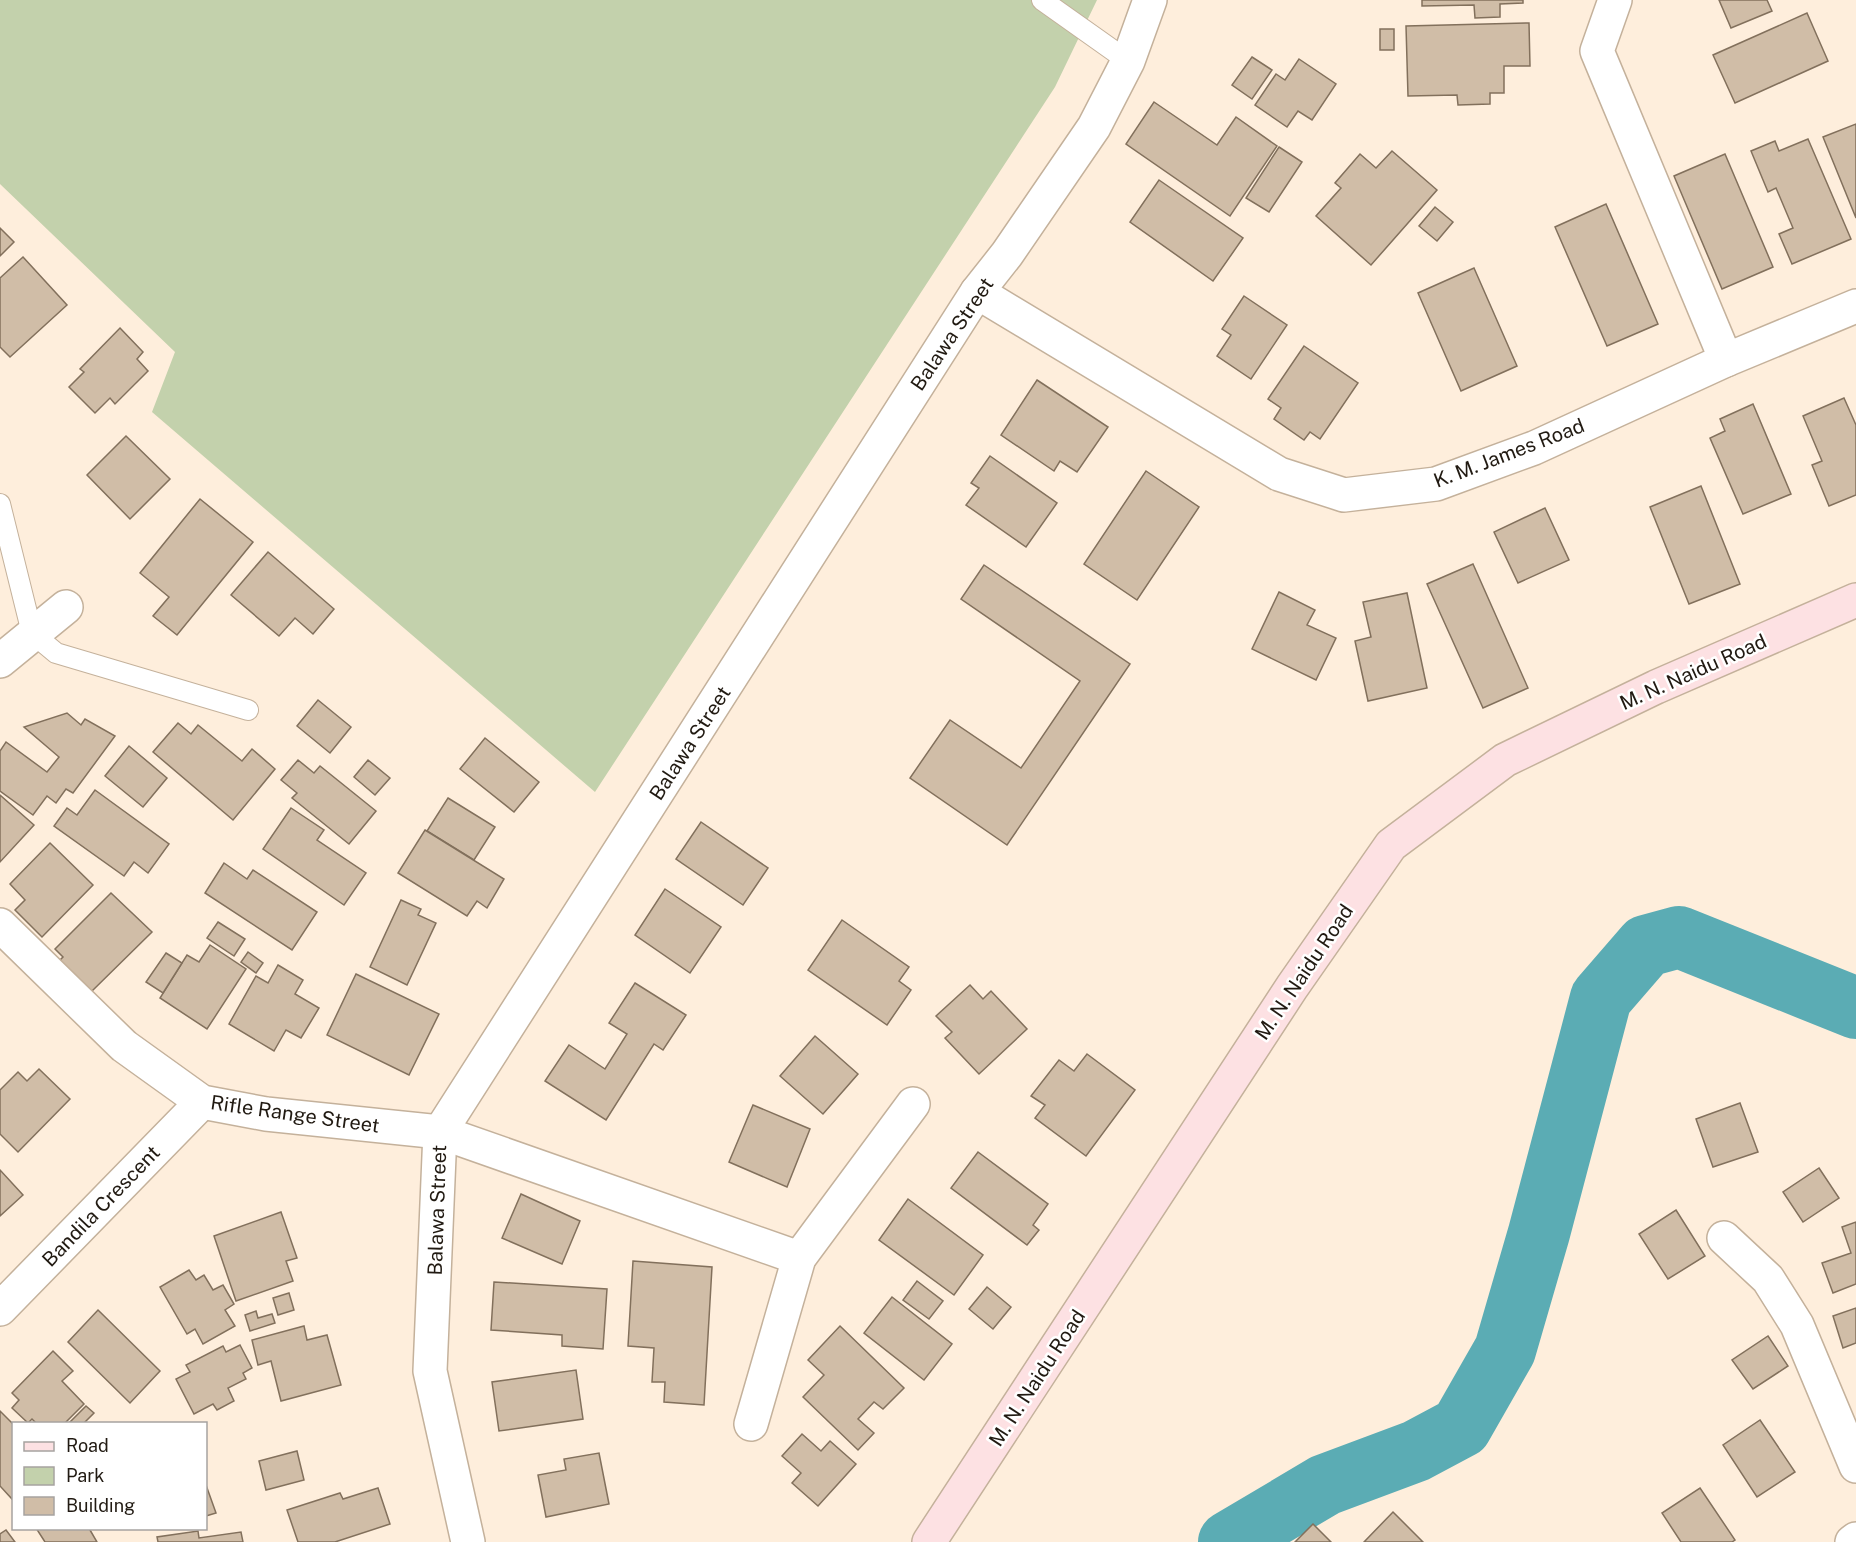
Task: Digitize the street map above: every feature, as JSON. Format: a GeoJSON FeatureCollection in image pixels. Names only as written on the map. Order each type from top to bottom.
{"type":"FeatureCollection","features":[{"type":"Feature","properties":{"kind":"main road","name":"M. N. Naidu Road"},"geometry":{"type":"LineString","coordinates":[[929,1542],[1292,987],[1391,845],[1505,760],[1656,687],[1856,600]]}},
{"type":"Feature","properties":{"kind":"street","name":"Balawa Street"},"geometry":{"type":"LineString","coordinates":[[468,1542],[430,1371],[440,1132],[977,292],[1007,254],[1094,127],[1128,61],[1150,0]]}},
{"type":"Feature","properties":{"kind":"street"},"geometry":{"type":"LineString","coordinates":[[1615,0],[1597,51],[1726,360]]}},
{"type":"Feature","properties":{"kind":"street","name":"K. M. James Road"},"geometry":{"type":"LineString","coordinates":[[977,292],[1279,474],[1344,495],[1436,484],[1534,448],[1726,360],[1856,306]]}},
{"type":"Feature","properties":{"kind":"street"},"geometry":{"type":"LineString","coordinates":[[0,661],[66,607]]}},
{"type":"Feature","properties":{"kind":"street","name":"Rifle Range Street"},"geometry":{"type":"LineString","coordinates":[[0,925],[124,1046],[202,1102],[266,1114],[440,1132],[799,1258]]}},
{"type":"Feature","properties":{"kind":"street","name":"Bandila Crescent"},"geometry":{"type":"LineString","coordinates":[[0,1309],[202,1102]]}},
{"type":"Feature","properties":{"kind":"street"},"geometry":{"type":"LineString","coordinates":[[751,1424],[799,1258],[913,1104]]}},
{"type":"Feature","properties":{"kind":"street"},"geometry":{"type":"LineString","coordinates":[[1724,1238],[1768,1279],[1797,1325],[1856,1466]]}},
{"type":"Feature","properties":{"kind":"lane"},"geometry":{"type":"LineString","coordinates":[[1042,0],[1128,61]]}},
{"type":"Feature","properties":{"kind":"lane"},"geometry":{"type":"LineString","coordinates":[[0,504],[32,633],[56,653],[248,710]]}},
{"type":"Feature","properties":{"kind":"green space"},"geometry":{"type":"Polygon","coordinates":[[[0,0],[1097,0],[1055,87],[595,792],[152,412],[175,352],[0,184],[0,0]]]}},
{"type":"Feature","properties":{"kind":"building"},"geometry":{"type":"Polygon","coordinates":[[[1422,0],[1523,0],[1523,3],[1500,4],[1500,17],[1475,18],[1474,5],[1422,6],[1422,0]]]}},
{"type":"Feature","properties":{"kind":"building"},"geometry":{"type":"Polygon","coordinates":[[[1719,0],[1767,0],[1772,11],[1731,28],[1719,0]]]}},
{"type":"Feature","properties":{"kind":"building"},"geometry":{"type":"Polygon","coordinates":[[[1807,13],[1828,61],[1735,103],[1713,55],[1807,13]]]}},
{"type":"Feature","properties":{"kind":"building"},"geometry":{"type":"Polygon","coordinates":[[[1529,23],[1530,66],[1504,66],[1504,93],[1490,93],[1490,104],[1458,105],[1457,95],[1408,96],[1406,26],[1529,23]]]}},
{"type":"Feature","properties":{"kind":"building"},"geometry":{"type":"Polygon","coordinates":[[[1380,29],[1394,29],[1394,50],[1380,50],[1380,29]]]}},
{"type":"Feature","properties":{"kind":"building"},"geometry":{"type":"Polygon","coordinates":[[[1252,57],[1272,70],[1252,99],[1232,85],[1252,57]]]}},
{"type":"Feature","properties":{"kind":"building"},"geometry":{"type":"Polygon","coordinates":[[[1299,59],[1336,84],[1312,120],[1298,111],[1287,127],[1255,105],[1276,74],[1285,80],[1299,59]]]}},
{"type":"Feature","properties":{"kind":"building"},"geometry":{"type":"Polygon","coordinates":[[[1154,102],[1217,145],[1236,117],[1277,146],[1230,216],[1126,144],[1154,102]]]}},
{"type":"Feature","properties":{"kind":"building"},"geometry":{"type":"Polygon","coordinates":[[[1856,124],[1856,218],[1823,137],[1856,124]]]}},
{"type":"Feature","properties":{"kind":"building"},"geometry":{"type":"Polygon","coordinates":[[[1808,139],[1851,239],[1792,264],[1779,234],[1793,228],[1776,188],[1768,192],[1751,151],[1775,141],[1779,151],[1808,139]]]}},
{"type":"Feature","properties":{"kind":"building"},"geometry":{"type":"Polygon","coordinates":[[[1279,147],[1302,162],[1269,212],[1246,198],[1279,147]]]}},
{"type":"Feature","properties":{"kind":"building"},"geometry":{"type":"Polygon","coordinates":[[[1392,151],[1437,190],[1371,265],[1316,216],[1341,188],[1335,183],[1360,154],[1376,168],[1392,151]]]}},
{"type":"Feature","properties":{"kind":"building"},"geometry":{"type":"Polygon","coordinates":[[[1725,154],[1773,267],[1722,289],[1674,176],[1725,154]]]}},
{"type":"Feature","properties":{"kind":"building"},"geometry":{"type":"Polygon","coordinates":[[[1159,180],[1243,238],[1213,281],[1130,222],[1159,180]]]}},
{"type":"Feature","properties":{"kind":"building"},"geometry":{"type":"Polygon","coordinates":[[[1606,204],[1658,324],[1607,346],[1555,227],[1606,204]]]}},
{"type":"Feature","properties":{"kind":"building"},"geometry":{"type":"Polygon","coordinates":[[[1435,207],[1453,222],[1437,241],[1419,226],[1435,207]]]}},
{"type":"Feature","properties":{"kind":"building"},"geometry":{"type":"Polygon","coordinates":[[[0,228],[14,242],[0,256],[0,228]]]}},
{"type":"Feature","properties":{"kind":"building"},"geometry":{"type":"Polygon","coordinates":[[[23,257],[67,305],[10,357],[0,347],[0,278],[23,257]]]}},
{"type":"Feature","properties":{"kind":"building"},"geometry":{"type":"Polygon","coordinates":[[[1474,268],[1517,366],[1461,391],[1418,293],[1474,268]]]}},
{"type":"Feature","properties":{"kind":"building"},"geometry":{"type":"Polygon","coordinates":[[[1244,296],[1287,325],[1251,379],[1217,356],[1231,335],[1222,329],[1244,296]]]}},
{"type":"Feature","properties":{"kind":"building"},"geometry":{"type":"Polygon","coordinates":[[[120,328],[143,352],[137,359],[148,371],[115,404],[110,398],[95,413],[69,387],[84,372],[80,369],[120,328]]]}},
{"type":"Feature","properties":{"kind":"building"},"geometry":{"type":"Polygon","coordinates":[[[1304,346],[1358,383],[1320,439],[1310,432],[1304,440],[1274,419],[1281,408],[1268,399],[1304,346]]]}},
{"type":"Feature","properties":{"kind":"building"},"geometry":{"type":"Polygon","coordinates":[[[1037,380],[1108,427],[1077,472],[1060,461],[1054,471],[1001,435],[1037,380]]]}},
{"type":"Feature","properties":{"kind":"building"},"geometry":{"type":"Polygon","coordinates":[[[1844,398],[1856,425],[1856,495],[1829,506],[1812,465],[1822,461],[1803,416],[1844,398]]]}},
{"type":"Feature","properties":{"kind":"building"},"geometry":{"type":"Polygon","coordinates":[[[1753,404],[1791,494],[1743,514],[1710,438],[1725,431],[1720,419],[1753,404]]]}},
{"type":"Feature","properties":{"kind":"building"},"geometry":{"type":"Polygon","coordinates":[[[126,436],[170,479],[130,519],[87,475],[126,436]]]}},
{"type":"Feature","properties":{"kind":"building"},"geometry":{"type":"Polygon","coordinates":[[[990,456],[1057,503],[1026,547],[966,505],[979,488],[971,483],[990,456]]]}},
{"type":"Feature","properties":{"kind":"building"},"geometry":{"type":"Polygon","coordinates":[[[1146,471],[1199,507],[1137,600],[1084,564],[1146,471]]]}},
{"type":"Feature","properties":{"kind":"building"},"geometry":{"type":"Polygon","coordinates":[[[1701,486],[1740,584],[1689,604],[1650,507],[1701,486]]]}},
{"type":"Feature","properties":{"kind":"building"},"geometry":{"type":"Polygon","coordinates":[[[200,499],[253,542],[177,635],[153,616],[169,597],[140,573],[200,499]]]}},
{"type":"Feature","properties":{"kind":"building"},"geometry":{"type":"Polygon","coordinates":[[[1545,508],[1569,560],[1518,583],[1494,532],[1545,508]]]}},
{"type":"Feature","properties":{"kind":"building"},"geometry":{"type":"Polygon","coordinates":[[[268,552],[334,609],[313,634],[295,618],[279,636],[231,595],[268,552]]]}},
{"type":"Feature","properties":{"kind":"building"},"geometry":{"type":"Polygon","coordinates":[[[1473,564],[1528,688],[1483,708],[1427,584],[1473,564]]]}},
{"type":"Feature","properties":{"kind":"building"},"geometry":{"type":"Polygon","coordinates":[[[984,565],[1130,664],[1007,845],[910,778],[950,720],[1021,768],[1080,681],[961,599],[984,565]]]}},
{"type":"Feature","properties":{"kind":"building"},"geometry":{"type":"Polygon","coordinates":[[[1279,592],[1315,610],[1307,625],[1336,638],[1316,680],[1252,649],[1279,592]]]}},
{"type":"Feature","properties":{"kind":"building"},"geometry":{"type":"Polygon","coordinates":[[[1407,593],[1427,688],[1368,701],[1355,641],[1371,637],[1363,602],[1407,593]]]}},
{"type":"Feature","properties":{"kind":"building"},"geometry":{"type":"Polygon","coordinates":[[[318,700],[351,727],[330,753],[297,726],[318,700]]]}},
{"type":"Feature","properties":{"kind":"building"},"geometry":{"type":"Polygon","coordinates":[[[67,713],[81,725],[85,719],[115,736],[73,793],[66,789],[56,803],[47,796],[33,815],[0,791],[0,751],[6,742],[47,772],[59,757],[24,727],[67,713]]]}},
{"type":"Feature","properties":{"kind":"building"},"geometry":{"type":"Polygon","coordinates":[[[178,723],[191,734],[198,725],[242,761],[252,749],[275,769],[233,820],[153,752],[178,723]]]}},
{"type":"Feature","properties":{"kind":"building"},"geometry":{"type":"Polygon","coordinates":[[[485,738],[539,782],[514,812],[460,769],[485,738]]]}},
{"type":"Feature","properties":{"kind":"building"},"geometry":{"type":"Polygon","coordinates":[[[129,746],[167,778],[143,807],[105,776],[129,746]]]}},
{"type":"Feature","properties":{"kind":"building"},"geometry":{"type":"Polygon","coordinates":[[[298,760],[314,773],[320,766],[376,811],[349,844],[292,798],[297,793],[281,780],[298,760]]]}},
{"type":"Feature","properties":{"kind":"building"},"geometry":{"type":"Polygon","coordinates":[[[368,760],[390,778],[375,795],[354,777],[368,760]]]}},
{"type":"Feature","properties":{"kind":"building"},"geometry":{"type":"Polygon","coordinates":[[[95,790],[169,844],[148,873],[134,862],[124,876],[54,826],[67,808],[77,815],[95,790]]]}},
{"type":"Feature","properties":{"kind":"building"},"geometry":{"type":"Polygon","coordinates":[[[0,795],[34,825],[0,862],[0,795]]]}},
{"type":"Feature","properties":{"kind":"building"},"geometry":{"type":"Polygon","coordinates":[[[448,798],[495,827],[474,860],[427,831],[448,798]]]}},
{"type":"Feature","properties":{"kind":"building"},"geometry":{"type":"Polygon","coordinates":[[[291,808],[324,830],[317,840],[366,873],[344,905],[263,849],[291,808]]]}},
{"type":"Feature","properties":{"kind":"building"},"geometry":{"type":"Polygon","coordinates":[[[701,822],[768,868],[743,905],[676,859],[701,822]]]}},
{"type":"Feature","properties":{"kind":"building"},"geometry":{"type":"Polygon","coordinates":[[[425,830],[504,879],[487,908],[477,901],[467,916],[398,873],[425,830]]]}},
{"type":"Feature","properties":{"kind":"building"},"geometry":{"type":"Polygon","coordinates":[[[50,843],[93,885],[42,937],[15,910],[25,900],[10,884],[50,843]]]}},
{"type":"Feature","properties":{"kind":"building"},"geometry":{"type":"Polygon","coordinates":[[[224,863],[247,879],[253,870],[317,912],[292,950],[205,893],[224,863]]]}},
{"type":"Feature","properties":{"kind":"building"},"geometry":{"type":"Polygon","coordinates":[[[665,889],[721,927],[690,973],[635,935],[665,889]]]}},
{"type":"Feature","properties":{"kind":"building"},"geometry":{"type":"Polygon","coordinates":[[[111,893],[152,932],[91,992],[59,961],[63,957],[55,949],[111,893]]]}},
{"type":"Feature","properties":{"kind":"building"},"geometry":{"type":"Polygon","coordinates":[[[401,900],[421,909],[418,915],[436,923],[407,985],[370,967],[401,900]]]}},
{"type":"Feature","properties":{"kind":"building"},"geometry":{"type":"Polygon","coordinates":[[[842,920],[909,967],[899,981],[911,990],[887,1025],[808,970],[842,920]]]}},
{"type":"Feature","properties":{"kind":"building"},"geometry":{"type":"Polygon","coordinates":[[[218,922],[245,939],[234,956],[207,938],[218,922]]]}},
{"type":"Feature","properties":{"kind":"building"},"geometry":{"type":"Polygon","coordinates":[[[210,945],[246,969],[207,1029],[160,998],[187,955],[199,962],[210,945]]]}},
{"type":"Feature","properties":{"kind":"building"},"geometry":{"type":"Polygon","coordinates":[[[248,952],[263,963],[256,973],[241,962],[248,952]]]}},
{"type":"Feature","properties":{"kind":"building"},"geometry":{"type":"Polygon","coordinates":[[[166,953],[182,963],[163,993],[146,982],[166,953]]]}},
{"type":"Feature","properties":{"kind":"building"},"geometry":{"type":"Polygon","coordinates":[[[278,965],[303,980],[295,994],[319,1008],[301,1038],[286,1030],[274,1051],[229,1024],[256,976],[268,983],[278,965]]]}},
{"type":"Feature","properties":{"kind":"building"},"geometry":{"type":"Polygon","coordinates":[[[356,974],[439,1014],[409,1075],[327,1035],[356,974]]]}},
{"type":"Feature","properties":{"kind":"building"},"geometry":{"type":"Polygon","coordinates":[[[635,983],[686,1015],[663,1050],[654,1044],[606,1120],[545,1081],[569,1045],[605,1069],[627,1034],[609,1023],[635,983]]]}},
{"type":"Feature","properties":{"kind":"building"},"geometry":{"type":"Polygon","coordinates":[[[970,985],[983,999],[991,991],[1027,1029],[979,1074],[945,1038],[952,1032],[936,1016],[970,985]]]}},
{"type":"Feature","properties":{"kind":"building"},"geometry":{"type":"Polygon","coordinates":[[[815,1036],[858,1074],[823,1114],[780,1076],[815,1036]]]}},
{"type":"Feature","properties":{"kind":"building"},"geometry":{"type":"Polygon","coordinates":[[[1087,1054],[1135,1090],[1086,1156],[1035,1118],[1045,1105],[1031,1096],[1059,1060],[1074,1071],[1087,1054]]]}},
{"type":"Feature","properties":{"kind":"building"},"geometry":{"type":"Polygon","coordinates":[[[39,1069],[70,1099],[18,1152],[0,1134],[0,1090],[18,1072],[27,1081],[39,1069]]]}},
{"type":"Feature","properties":{"kind":"building"},"geometry":{"type":"Polygon","coordinates":[[[1740,1103],[1758,1152],[1713,1167],[1696,1119],[1740,1103]]]}},
{"type":"Feature","properties":{"kind":"building"},"geometry":{"type":"Polygon","coordinates":[[[753,1105],[810,1129],[787,1187],[729,1162],[753,1105]]]}},
{"type":"Feature","properties":{"kind":"building"},"geometry":{"type":"Polygon","coordinates":[[[978,1152],[1048,1204],[1033,1225],[1039,1230],[1027,1245],[951,1188],[978,1152]]]}},
{"type":"Feature","properties":{"kind":"building"},"geometry":{"type":"Polygon","coordinates":[[[1819,1168],[1839,1198],[1803,1222],[1783,1192],[1819,1168]]]}},
{"type":"Feature","properties":{"kind":"building"},"geometry":{"type":"Polygon","coordinates":[[[0,1170],[23,1195],[0,1216],[0,1170]]]}},
{"type":"Feature","properties":{"kind":"building"},"geometry":{"type":"Polygon","coordinates":[[[521,1194],[580,1221],[562,1264],[502,1238],[521,1194]]]}},
{"type":"Feature","properties":{"kind":"building"},"geometry":{"type":"Polygon","coordinates":[[[908,1199],[983,1255],[954,1295],[879,1240],[908,1199]]]}},
{"type":"Feature","properties":{"kind":"building"},"geometry":{"type":"Polygon","coordinates":[[[1676,1210],[1705,1256],[1668,1279],[1639,1234],[1676,1210]]]}},
{"type":"Feature","properties":{"kind":"building"},"geometry":{"type":"Polygon","coordinates":[[[281,1212],[297,1258],[286,1261],[293,1281],[236,1301],[214,1236],[281,1212]]]}},
{"type":"Feature","properties":{"kind":"building"},"geometry":{"type":"Polygon","coordinates":[[[1856,1222],[1856,1284],[1833,1293],[1822,1263],[1851,1253],[1842,1227],[1856,1222]]]}},
{"type":"Feature","properties":{"kind":"building"},"geometry":{"type":"Polygon","coordinates":[[[633,1261],[712,1267],[704,1405],[664,1402],[665,1382],[652,1382],[654,1348],[628,1346],[633,1261]]]}},
{"type":"Feature","properties":{"kind":"building"},"geometry":{"type":"Polygon","coordinates":[[[189,1270],[196,1280],[204,1275],[213,1290],[223,1285],[234,1304],[225,1310],[235,1326],[203,1344],[195,1329],[187,1334],[160,1287],[189,1270]]]}},
{"type":"Feature","properties":{"kind":"building"},"geometry":{"type":"Polygon","coordinates":[[[917,1281],[943,1301],[929,1319],[903,1300],[917,1281]]]}},
{"type":"Feature","properties":{"kind":"building"},"geometry":{"type":"Polygon","coordinates":[[[494,1282],[607,1289],[603,1349],[562,1346],[562,1335],[491,1330],[494,1282]]]}},
{"type":"Feature","properties":{"kind":"building"},"geometry":{"type":"Polygon","coordinates":[[[987,1287],[1011,1307],[993,1329],[969,1309],[987,1287]]]}},
{"type":"Feature","properties":{"kind":"building"},"geometry":{"type":"Polygon","coordinates":[[[289,1293],[294,1310],[278,1315],[273,1298],[289,1293]]]}},
{"type":"Feature","properties":{"kind":"building"},"geometry":{"type":"Polygon","coordinates":[[[892,1297],[952,1344],[924,1380],[864,1333],[892,1297]]]}},
{"type":"Feature","properties":{"kind":"building"},"geometry":{"type":"Polygon","coordinates":[[[1856,1308],[1856,1343],[1843,1348],[1833,1316],[1856,1308]]]}},
{"type":"Feature","properties":{"kind":"building"},"geometry":{"type":"Polygon","coordinates":[[[98,1310],[160,1371],[130,1403],[68,1342],[98,1310]]]}},
{"type":"Feature","properties":{"kind":"building"},"geometry":{"type":"Polygon","coordinates":[[[256,1311],[258,1318],[272,1314],[275,1323],[250,1331],[245,1315],[256,1311]]]}},
{"type":"Feature","properties":{"kind":"building"},"geometry":{"type":"Polygon","coordinates":[[[304,1326],[307,1340],[327,1335],[341,1385],[281,1401],[271,1361],[258,1365],[252,1340],[304,1326]]]}},
{"type":"Feature","properties":{"kind":"building"},"geometry":{"type":"Polygon","coordinates":[[[840,1326],[904,1388],[883,1409],[874,1402],[858,1419],[874,1433],[858,1450],[803,1397],[824,1375],[808,1360],[840,1326]]]}},
{"type":"Feature","properties":{"kind":"building"},"geometry":{"type":"Polygon","coordinates":[[[1768,1336],[1788,1366],[1753,1389],[1732,1360],[1768,1336]]]}},
{"type":"Feature","properties":{"kind":"building"},"geometry":{"type":"Polygon","coordinates":[[[240,1345],[252,1368],[243,1373],[246,1379],[228,1388],[234,1401],[217,1410],[213,1404],[194,1414],[176,1379],[190,1372],[186,1365],[223,1346],[226,1352],[240,1345]]]}},
{"type":"Feature","properties":{"kind":"building"},"geometry":{"type":"Polygon","coordinates":[[[53,1351],[73,1371],[62,1381],[84,1404],[66,1422],[35,1422],[32,1419],[27,1422],[12,1408],[19,1400],[12,1393],[53,1351]]]}},
{"type":"Feature","properties":{"kind":"building"},"geometry":{"type":"Polygon","coordinates":[[[576,1370],[583,1419],[499,1431],[492,1382],[576,1370]]]}},
{"type":"Feature","properties":{"kind":"building"},"geometry":{"type":"Polygon","coordinates":[[[86,1406],[94,1413],[85,1422],[70,1422],[86,1406]]]}},
{"type":"Feature","properties":{"kind":"building"},"geometry":{"type":"Polygon","coordinates":[[[0,1411],[12,1423],[12,1499],[0,1486],[0,1411]]]}},
{"type":"Feature","properties":{"kind":"building"},"geometry":{"type":"Polygon","coordinates":[[[1760,1420],[1795,1472],[1757,1497],[1723,1445],[1760,1420]]]}},
{"type":"Feature","properties":{"kind":"building"},"geometry":{"type":"Polygon","coordinates":[[[802,1434],[821,1451],[830,1441],[856,1464],[818,1506],[792,1483],[801,1473],[782,1456],[802,1434]]]}},
{"type":"Feature","properties":{"kind":"building"},"geometry":{"type":"Polygon","coordinates":[[[297,1451],[304,1480],[266,1490],[259,1461],[297,1451]]]}},
{"type":"Feature","properties":{"kind":"building"},"geometry":{"type":"Polygon","coordinates":[[[599,1453],[609,1504],[546,1517],[538,1475],[566,1470],[564,1459],[599,1453]]]}},
{"type":"Feature","properties":{"kind":"building"},"geometry":{"type":"Polygon","coordinates":[[[207,1488],[216,1513],[207,1516],[207,1488]]]}},
{"type":"Feature","properties":{"kind":"building"},"geometry":{"type":"Polygon","coordinates":[[[378,1488],[390,1524],[335,1542],[298,1542],[287,1510],[340,1493],[343,1499],[378,1488]]]}},
{"type":"Feature","properties":{"kind":"building"},"geometry":{"type":"Polygon","coordinates":[[[1700,1488],[1735,1540],[1732,1542],[1681,1542],[1662,1513],[1700,1488]]]}},
{"type":"Feature","properties":{"kind":"building"},"geometry":{"type":"Polygon","coordinates":[[[1393,1512],[1423,1542],[1364,1542],[1393,1512]]]}},
{"type":"Feature","properties":{"kind":"building"},"geometry":{"type":"Polygon","coordinates":[[[1313,1524],[1331,1542],[1295,1542],[1313,1524]]]}},
{"type":"Feature","properties":{"kind":"building"},"geometry":{"type":"Polygon","coordinates":[[[6,1530],[15,1542],[0,1542],[0,1534],[6,1530]]]}},
{"type":"Feature","properties":{"kind":"building"},"geometry":{"type":"Polygon","coordinates":[[[37,1530],[90,1530],[97,1542],[45,1542],[37,1530]]]}},
{"type":"Feature","properties":{"kind":"building"},"geometry":{"type":"Polygon","coordinates":[[[198,1531],[199,1538],[241,1532],[243,1542],[158,1542],[157,1537],[198,1531]]]}},
{"type":"Feature","properties":{"kind":"waterway"},"geometry":{"type":"LineString","coordinates":[[1229,1542],[1325,1485],[1416,1451],[1461,1427],[1505,1350],[1539,1233],[1601,998],[1646,946],[1679,937],[1856,1008]]}}]}
